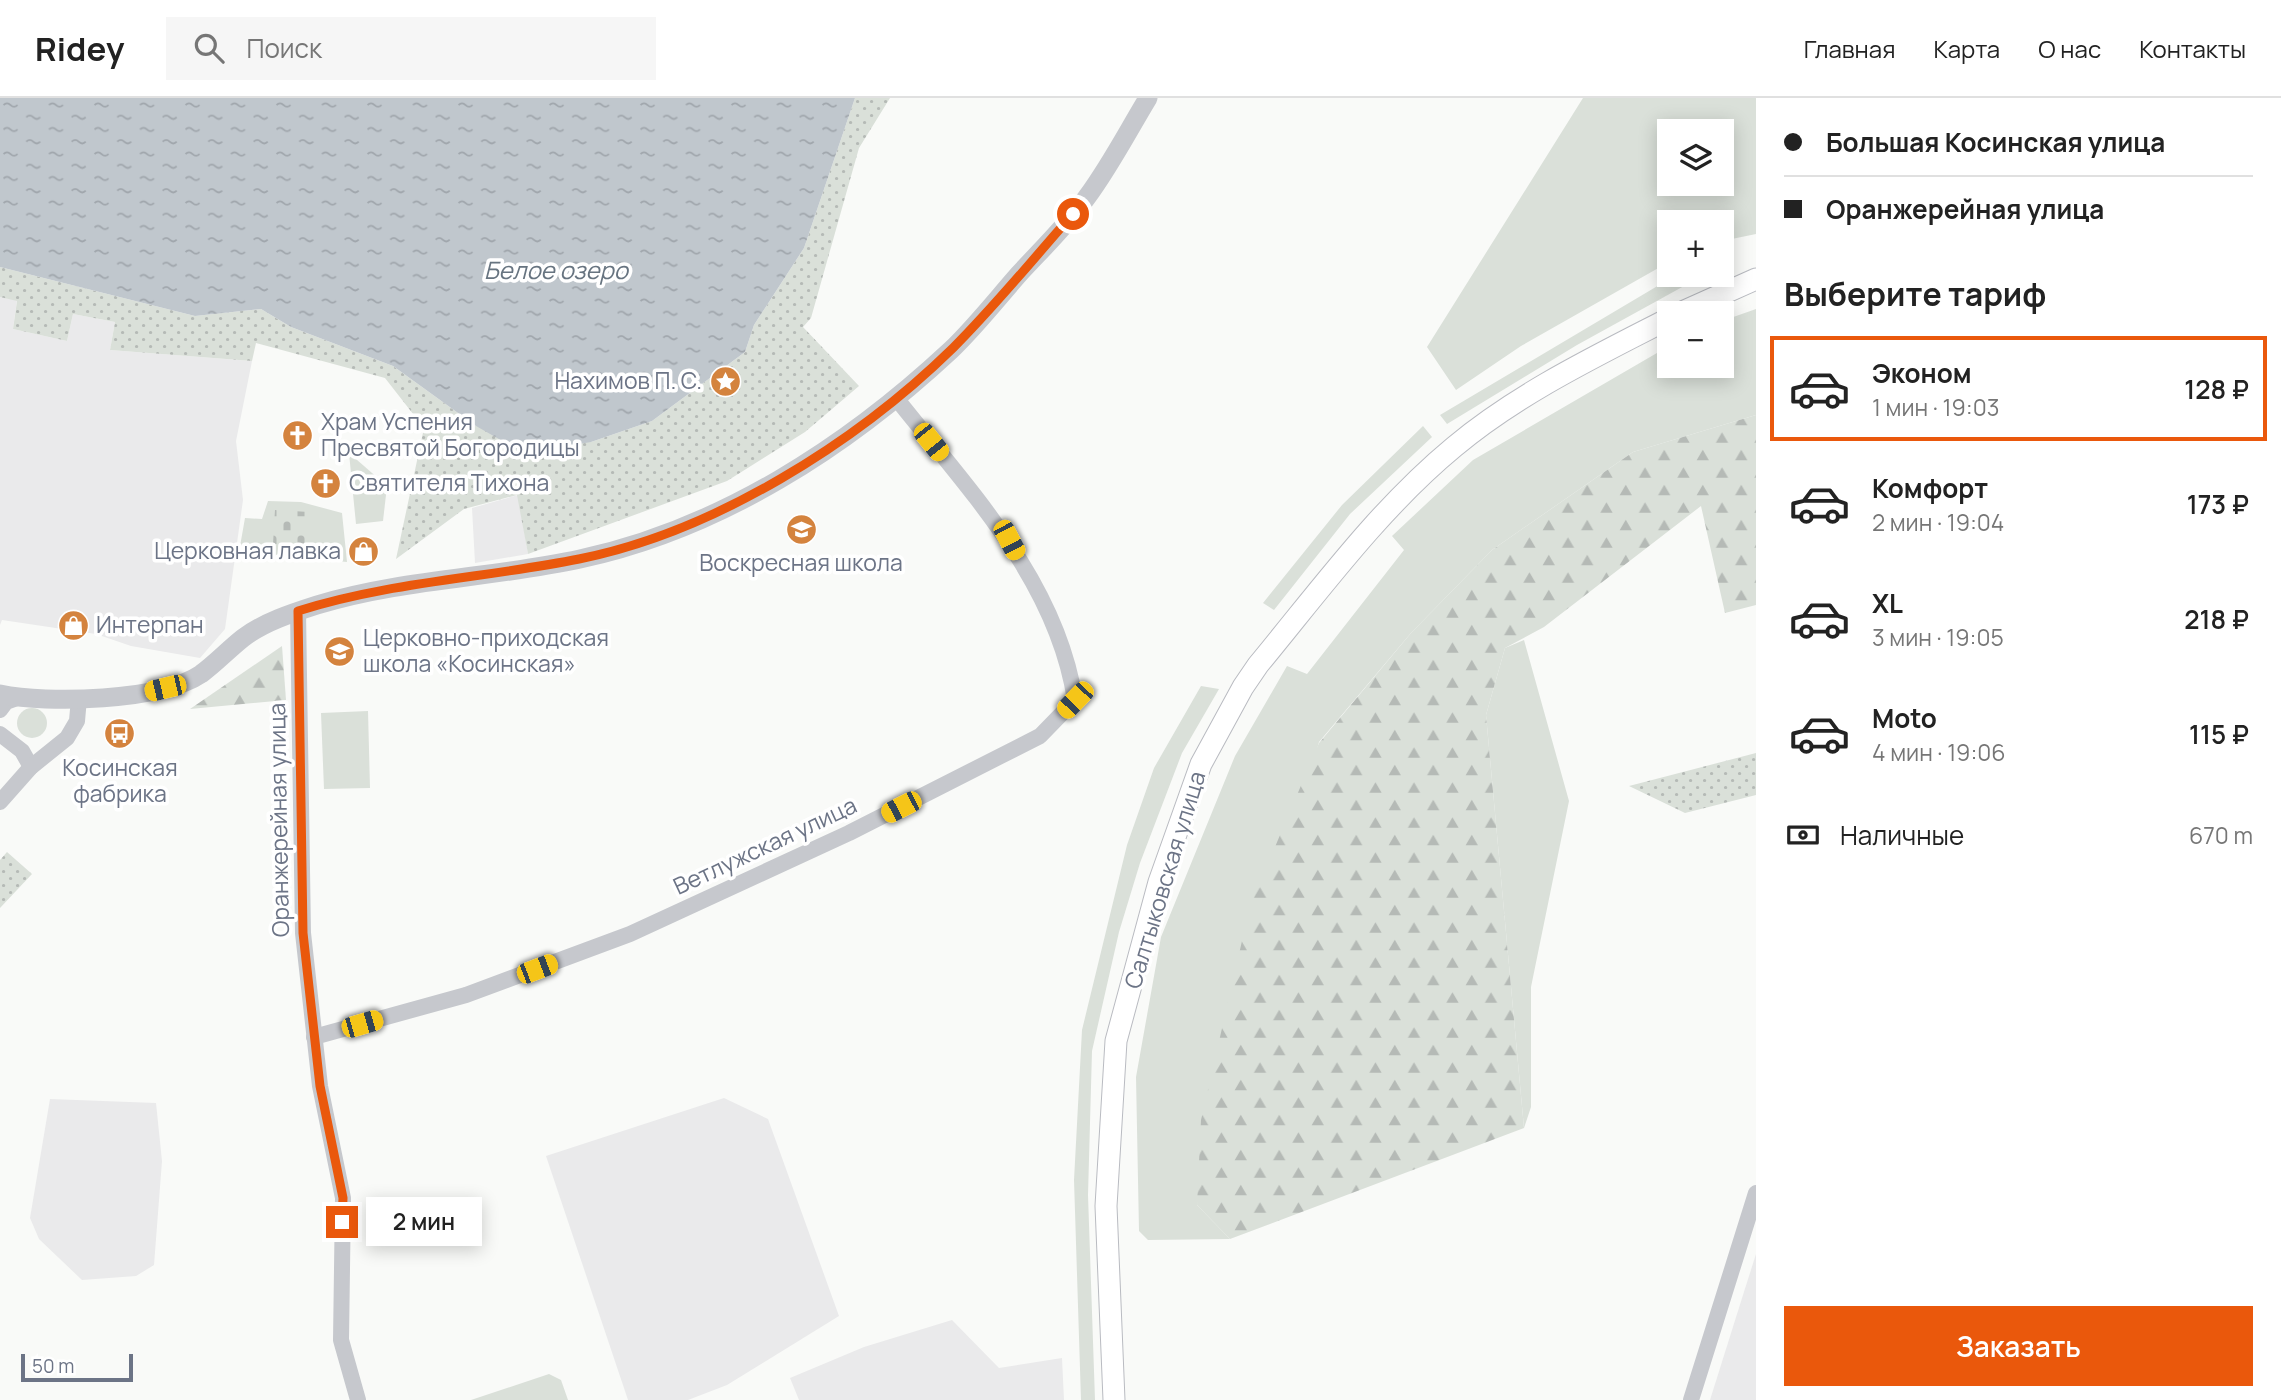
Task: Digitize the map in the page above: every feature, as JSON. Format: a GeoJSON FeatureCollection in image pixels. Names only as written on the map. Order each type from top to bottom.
{"type":"FeatureCollection","features":[{"type":"Feature","properties":{"kind":"main road"},"geometry":{"type":"LineString","coordinates":[[1707,301],[1756,279]]}},
{"type":"Feature","properties":{"kind":"main road","name":"Салтыковская улица"},"geometry":{"type":"LineString","coordinates":[[1114,1400],[1107,1206],[1116,1041],[1159,882],[1201,764],[1258,665],[1368,531],[1453,447],[1490,419],[1570,371],[1657,325]]}},
{"type":"Feature","properties":{"kind":"street"},"geometry":{"type":"LineString","coordinates":[[0,710],[8,696],[79,698],[136,694],[182,682],[199,675],[255,630],[298,611],[357,594],[581,559],[639,542],[768,487],[809,463],[896,398],[953,348],[1087,198],[1148,98]]}},
{"type":"Feature","properties":{"kind":"street","name":"Ветлужская улица"},"geometry":{"type":"LineString","coordinates":[[314,1037],[466,995],[630,934],[849,833],[1040,736],[1075,700],[1070,664],[1053,622],[1009,540],[896,398]]}},
{"type":"Feature","properties":{"kind":"street","name":"Оранжерейная улица"},"geometry":{"type":"LineString","coordinates":[[298,611],[303,933],[320,1086],[343,1198],[341,1340],[358,1400]]}},
{"type":"Feature","properties":{"kind":"street"},"geometry":{"type":"LineString","coordinates":[[0,802],[31,767],[67,738],[77,721],[79,698]]}},
{"type":"Feature","properties":{"kind":"street"},"geometry":{"type":"LineString","coordinates":[[0,734],[22,751],[31,767]]}},
{"type":"Feature","properties":{"kind":"street"},"geometry":{"type":"LineString","coordinates":[[1691,1400],[1756,1193]]}},
{"type":"Feature","properties":{"kind":"shaded area"},"geometry":{"type":"Polygon","coordinates":[[[0,297],[17,300],[13,329],[67,341],[73,314],[115,322],[110,350],[252,361],[236,441],[243,500],[225,629],[200,658],[131,646],[96,634],[2,620],[0,625],[0,297]]]}},
{"type":"Feature","properties":{"kind":"shaded area"},"geometry":{"type":"Polygon","coordinates":[[[518,495],[528,554],[475,563],[472,508],[518,495]]]}},
{"type":"Feature","properties":{"kind":"shaded area"},"geometry":{"type":"Polygon","coordinates":[[[724,1098],[768,1119],[839,1316],[727,1385],[688,1400],[628,1400],[546,1156],[724,1098]]]}},
{"type":"Feature","properties":{"kind":"shaded area"},"geometry":{"type":"Polygon","coordinates":[[[50,1099],[156,1103],[162,1161],[154,1265],[136,1276],[82,1280],[39,1239],[30,1218],[50,1099]]]}},
{"type":"Feature","properties":{"kind":"shaded area"},"geometry":{"type":"Polygon","coordinates":[[[1756,1254],[1756,1400],[1710,1400],[1743,1295],[1756,1254]]]}},
{"type":"Feature","properties":{"kind":"shaded area"},"geometry":{"type":"Polygon","coordinates":[[[952,1320],[999,1368],[1062,1358],[1064,1400],[799,1400],[790,1378],[864,1347],[952,1320]]]}},
{"type":"Feature","properties":{"kind":"green space"},"geometry":{"type":"Polygon","coordinates":[[[855,98],[890,98],[859,148],[811,318],[803,327],[859,386],[805,432],[727,481],[528,554],[517,495],[464,509],[396,559],[424,428],[385,378],[256,343],[252,361],[110,350],[115,322],[73,314],[67,341],[13,329],[17,301],[0,297],[0,267],[195,316],[261,309],[291,327],[393,366],[476,426],[591,442],[652,421],[745,352],[754,325],[804,248],[855,98]]]}},
{"type":"Feature","properties":{"kind":"green space"},"geometry":{"type":"Polygon","coordinates":[[[1583,98],[1756,98],[1756,234],[1734,239],[1734,210],[1657,210],[1657,269],[1521,346],[1456,390],[1427,347],[1583,98]]]}},
{"type":"Feature","properties":{"kind":"green space"},"geometry":{"type":"Polygon","coordinates":[[[1657,286],[1682,287],[1577,345],[1447,424],[1440,415],[1657,286]]]}},
{"type":"Feature","properties":{"kind":"green space"},"geometry":{"type":"Polygon","coordinates":[[[1756,309],[1756,415],[1633,452],[1492,550],[1411,633],[1319,742],[1197,1205],[1230,1239],[1148,1240],[1139,1231],[1136,1077],[1161,937],[1235,756],[1287,666],[1307,674],[1404,550],[1392,536],[1473,460],[1657,353],[1657,378],[1734,378],[1734,317],[1756,309]]]}},
{"type":"Feature","properties":{"kind":"green space"},"geometry":{"type":"Polygon","coordinates":[[[1756,415],[1756,605],[1725,613],[1701,506],[1544,627],[1505,648],[1486,715],[1524,1128],[1230,1239],[1197,1205],[1201,1120],[1250,906],[1319,743],[1411,633],[1492,550],[1633,452],[1756,415]]]}},
{"type":"Feature","properties":{"kind":"green space"},"geometry":{"type":"Polygon","coordinates":[[[1423,426],[1432,437],[1350,514],[1274,610],[1263,603],[1342,505],[1423,426]]]}},
{"type":"Feature","properties":{"kind":"green space"},"geometry":{"type":"Polygon","coordinates":[[[349,453],[387,486],[383,521],[356,524],[349,453]]]}},
{"type":"Feature","properties":{"kind":"green space"},"geometry":{"type":"Polygon","coordinates":[[[268,501],[301,502],[342,513],[347,562],[239,552],[245,518],[262,519],[268,501]]]}},
{"type":"Feature","properties":{"kind":"green space"},"geometry":{"type":"Polygon","coordinates":[[[275,510],[309,512],[309,545],[273,544],[275,510]]]}},
{"type":"Feature","properties":{"kind":"green space"},"geometry":{"type":"Polygon","coordinates":[[[1524,640],[1569,801],[1531,987],[1531,1107],[1524,1128],[1486,715],[1505,648],[1524,640]]]}},
{"type":"Feature","properties":{"kind":"green space"},"geometry":{"type":"Polygon","coordinates":[[[282,646],[286,700],[190,709],[282,646]]]}},
{"type":"Feature","properties":{"kind":"green space"},"geometry":{"type":"Polygon","coordinates":[[[1201,686],[1219,689],[1182,753],[1140,863],[1119,932],[1092,1051],[1088,1195],[1095,1400],[1081,1400],[1074,1180],[1082,1030],[1127,845],[1154,768],[1201,686]]]}},
{"type":"Feature","properties":{"kind":"green space"},"geometry":{"type":"Polygon","coordinates":[[[32,708],[38,709],[46,717],[46,729],[38,737],[32,738],[26,737],[18,729],[17,723],[18,717],[26,709],[32,708]]]}},
{"type":"Feature","properties":{"kind":"green space"},"geometry":{"type":"Polygon","coordinates":[[[368,711],[370,788],[324,789],[321,713],[368,711]]]}},
{"type":"Feature","properties":{"kind":"green space"},"geometry":{"type":"Polygon","coordinates":[[[1756,753],[1756,795],[1685,813],[1629,786],[1756,753]]]}},
{"type":"Feature","properties":{"kind":"green space"},"geometry":{"type":"Polygon","coordinates":[[[7,852],[32,874],[0,908],[0,860],[7,852]]]}},
{"type":"Feature","properties":{"kind":"green space"},"geometry":{"type":"Polygon","coordinates":[[[549,1374],[561,1380],[568,1400],[471,1400],[549,1374]]]}},
{"type":"Feature","properties":{"kind":"water","name":"Белое озеро"},"geometry":{"type":"Polygon","coordinates":[[[0,98],[855,98],[804,248],[754,325],[745,352],[652,421],[591,442],[524,453],[476,426],[393,366],[291,327],[261,309],[195,316],[0,267],[0,98]]]}},
{"type":"Feature","properties":{"kind":"place","name":"Нахимов П. С."},"geometry":{"type":"Point","coordinates":[725,381]}},
{"type":"Feature","properties":{"kind":"place","name":"Храм Успения Пресвятой Богородицы"},"geometry":{"type":"Point","coordinates":[298,435]}},
{"type":"Feature","properties":{"kind":"place","name":"Святителя Тихона"},"geometry":{"type":"Point","coordinates":[326,483]}},
{"type":"Feature","properties":{"kind":"place","name":"Воскресная школа"},"geometry":{"type":"Point","coordinates":[801,529]}},
{"type":"Feature","properties":{"kind":"place","name":"Церковная лавка"},"geometry":{"type":"Point","coordinates":[364,551]}},
{"type":"Feature","properties":{"kind":"place","name":"Интерпан"},"geometry":{"type":"Point","coordinates":[73,625]}},
{"type":"Feature","properties":{"kind":"place","name":"Церковно-приходская школа «Косинская»"},"geometry":{"type":"Point","coordinates":[340,651]}},
{"type":"Feature","properties":{"kind":"place","name":"Косинская фабрика"},"geometry":{"type":"Point","coordinates":[120,734]}},
{"type":"Feature","properties":{"kind":"route"},"geometry":{"type":"LineString","coordinates":[[342,1222],[343,1198],[320,1086],[303,933],[298,611],[357,594],[581,559],[639,542],[768,487],[809,463],[887,406],[953,348],[1073,214]]}}]}
